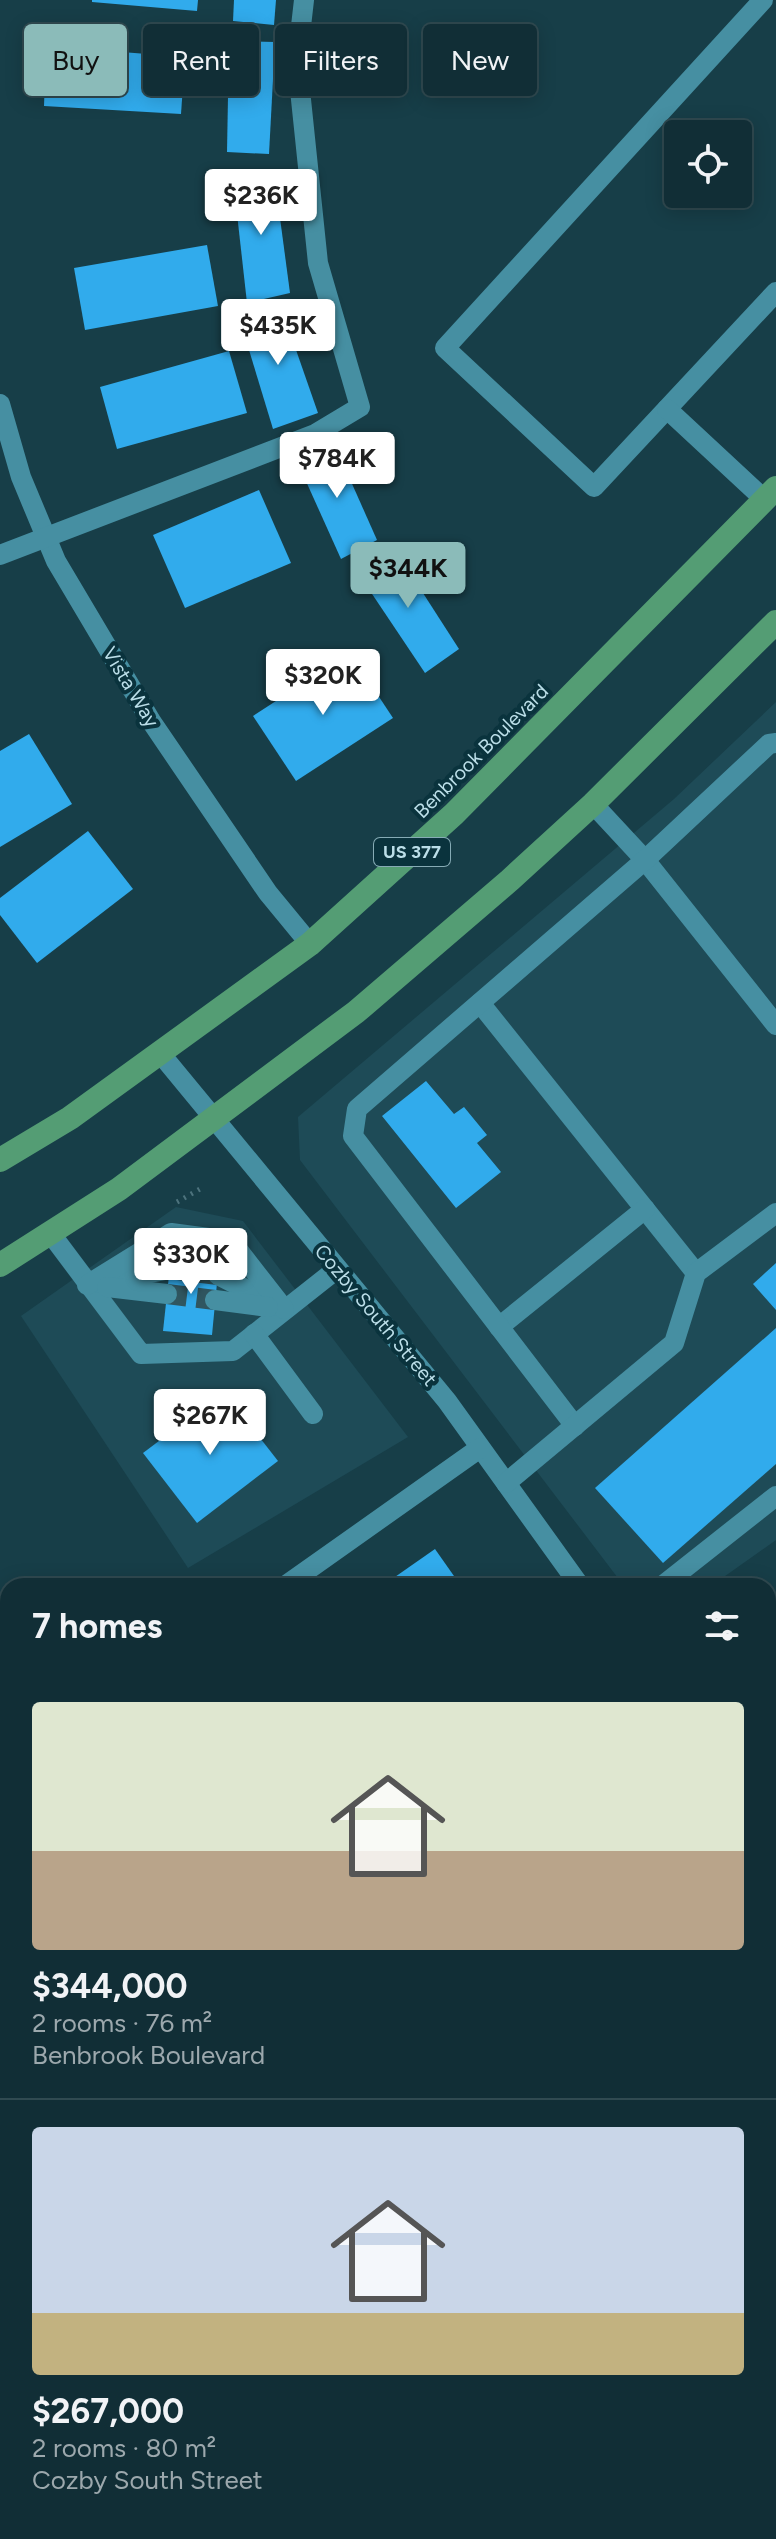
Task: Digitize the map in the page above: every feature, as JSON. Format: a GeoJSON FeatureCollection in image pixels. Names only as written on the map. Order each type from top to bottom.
{"type":"FeatureCollection","features":[{"type":"Feature","properties":{"kind":"highway","name":"Benbrook Boulevard"},"geometry":{"type":"LineString","coordinates":[[0,1160],[70,1118],[310,944],[454,814],[770,494]]}},
{"type":"Feature","properties":{"kind":"highway"},"geometry":{"type":"LineString","coordinates":[[0,1265],[119,1189],[356,1012],[593,804],[776,622]]}},
{"type":"Feature","properties":{"kind":"street"},"geometry":{"type":"LineString","coordinates":[[0,555],[315,434],[360,407],[318,263],[297,61],[304,0]]}},
{"type":"Feature","properties":{"kind":"street"},"geometry":{"type":"LineString","coordinates":[[763,0],[445,348],[594,487],[776,292]]}},
{"type":"Feature","properties":{"kind":"street","name":"Vista Way"},"geometry":{"type":"LineString","coordinates":[[0,404],[21,477],[56,561],[151,721],[268,893],[310,944]]}},
{"type":"Feature","properties":{"kind":"street"},"geometry":{"type":"LineString","coordinates":[[667,409],[770,494]]}},
{"type":"Feature","properties":{"kind":"street"},"geometry":{"type":"LineString","coordinates":[[575,1426],[353,1136],[357,1109],[645,860],[769,744],[776,743]]}},
{"type":"Feature","properties":{"kind":"street"},"geometry":{"type":"LineString","coordinates":[[593,804],[645,860],[776,1025]]}},
{"type":"Feature","properties":{"kind":"street"},"geometry":{"type":"LineString","coordinates":[[480,1003],[696,1273]]}},
{"type":"Feature","properties":{"kind":"street","name":"Cozby South Street"},"geometry":{"type":"LineString","coordinates":[[160,1053],[447,1401],[574,1578]]}},
{"type":"Feature","properties":{"kind":"street"},"geometry":{"type":"LineString","coordinates":[[499,1327],[645,1209]]}},
{"type":"Feature","properties":{"kind":"street"},"geometry":{"type":"LineString","coordinates":[[506,1483],[674,1343],[696,1273],[776,1213]]}},
{"type":"Feature","properties":{"kind":"street"},"geometry":{"type":"LineString","coordinates":[[87,1285],[171,1233],[231,1241],[284,1309]]}},
{"type":"Feature","properties":{"kind":"street"},"geometry":{"type":"LineString","coordinates":[[51,1234],[141,1354],[233,1351],[337,1269]]}},
{"type":"Feature","properties":{"kind":"street"},"geometry":{"type":"LineString","coordinates":[[87,1285],[170,1269]]}},
{"type":"Feature","properties":{"kind":"street"},"geometry":{"type":"LineString","coordinates":[[218,1275],[284,1309]]}},
{"type":"Feature","properties":{"kind":"street"},"geometry":{"type":"LineString","coordinates":[[87,1285],[167,1294]]}},
{"type":"Feature","properties":{"kind":"street"},"geometry":{"type":"LineString","coordinates":[[215,1300],[284,1309]]}},
{"type":"Feature","properties":{"kind":"street"},"geometry":{"type":"LineString","coordinates":[[254,1334],[313,1414]]}},
{"type":"Feature","properties":{"kind":"street"},"geometry":{"type":"LineString","coordinates":[[296,1578],[480,1448]]}},
{"type":"Feature","properties":{"kind":"street"},"geometry":{"type":"LineString","coordinates":[[672,1578],[776,1496]]}},
{"type":"Feature","properties":{"kind":"shaded area"},"geometry":{"type":"Polygon","coordinates":[[[776,702],[776,1540],[722,1578],[618,1578],[300,1160],[298,1117],[674,799],[776,702]]]}},
{"type":"Feature","properties":{"kind":"shaded area"},"geometry":{"type":"Polygon","coordinates":[[[176,1207],[243,1221],[408,1437],[188,1568],[21,1316],[176,1207]]]}},
{"type":"Feature","properties":{"kind":"building"},"geometry":{"type":"Polygon","coordinates":[[[92,0],[198,0],[197,11],[92,0]]]}},
{"type":"Feature","properties":{"kind":"building"},"geometry":{"type":"Polygon","coordinates":[[[234,0],[276,0],[274,25],[233,21],[234,0]]]}},
{"type":"Feature","properties":{"kind":"building"},"geometry":{"type":"Polygon","coordinates":[[[259,42],[275,42],[269,154],[227,152],[228,96],[259,96],[259,42]]]}},
{"type":"Feature","properties":{"kind":"building"},"geometry":{"type":"Polygon","coordinates":[[[127,52],[143,54],[143,96],[182,96],[181,114],[44,106],[44,96],[127,96],[127,52]]]}},
{"type":"Feature","properties":{"kind":"building"},"geometry":{"type":"Polygon","coordinates":[[[274,173],[290,293],[247,303],[233,178],[274,173]]]}},
{"type":"Feature","properties":{"kind":"building"},"geometry":{"type":"Polygon","coordinates":[[[207,245],[218,306],[85,330],[74,268],[207,245]]]}},
{"type":"Feature","properties":{"kind":"building"},"geometry":{"type":"Polygon","coordinates":[[[280,304],[318,413],[273,429],[239,317],[280,304]]]}},
{"type":"Feature","properties":{"kind":"building"},"geometry":{"type":"Polygon","coordinates":[[[229,351],[247,413],[117,449],[100,387],[229,351]]]}},
{"type":"Feature","properties":{"kind":"building"},"geometry":{"type":"Polygon","coordinates":[[[333,441],[377,540],[341,559],[296,459],[333,441]]]}},
{"type":"Feature","properties":{"kind":"building"},"geometry":{"type":"Polygon","coordinates":[[[259,490],[291,563],[185,608],[153,535],[259,490]]]}},
{"type":"Feature","properties":{"kind":"building"},"geometry":{"type":"Polygon","coordinates":[[[394,548],[459,649],[425,673],[356,570],[394,548]]]}},
{"type":"Feature","properties":{"kind":"building"},"geometry":{"type":"Polygon","coordinates":[[[350,653],[393,718],[296,781],[253,716],[350,653]]]}},
{"type":"Feature","properties":{"kind":"building"},"geometry":{"type":"Polygon","coordinates":[[[29,734],[72,804],[0,847],[0,751],[29,734]]]}},
{"type":"Feature","properties":{"kind":"building"},"geometry":{"type":"Polygon","coordinates":[[[88,831],[133,889],[37,963],[0,915],[0,898],[88,831]]]}},
{"type":"Feature","properties":{"kind":"building"},"geometry":{"type":"Polygon","coordinates":[[[426,1081],[454,1114],[464,1107],[487,1135],[477,1143],[501,1172],[456,1208],[382,1116],[426,1081]]]}},
{"type":"Feature","properties":{"kind":"building"},"geometry":{"type":"Polygon","coordinates":[[[171,1257],[219,1262],[212,1335],[163,1331],[171,1257]]]}},
{"type":"Feature","properties":{"kind":"building"},"geometry":{"type":"Polygon","coordinates":[[[776,1263],[776,1310],[753,1284],[776,1263]]]}},
{"type":"Feature","properties":{"kind":"building"},"geometry":{"type":"Polygon","coordinates":[[[776,1328],[776,1464],[663,1563],[595,1488],[776,1328]]]}},
{"type":"Feature","properties":{"kind":"building"},"geometry":{"type":"Polygon","coordinates":[[[224,1392],[278,1461],[197,1523],[143,1453],[224,1392]]]}},
{"type":"Feature","properties":{"kind":"building"},"geometry":{"type":"Polygon","coordinates":[[[435,1549],[455,1578],[393,1578],[435,1549]]]}},
{"type":"Feature","properties":{"kind":"tunnel"},"geometry":{"type":"LineString","coordinates":[[170,1269],[218,1275]]}},
{"type":"Feature","properties":{"kind":"tunnel"},"geometry":{"type":"LineString","coordinates":[[167,1294],[215,1300]]}}]}
